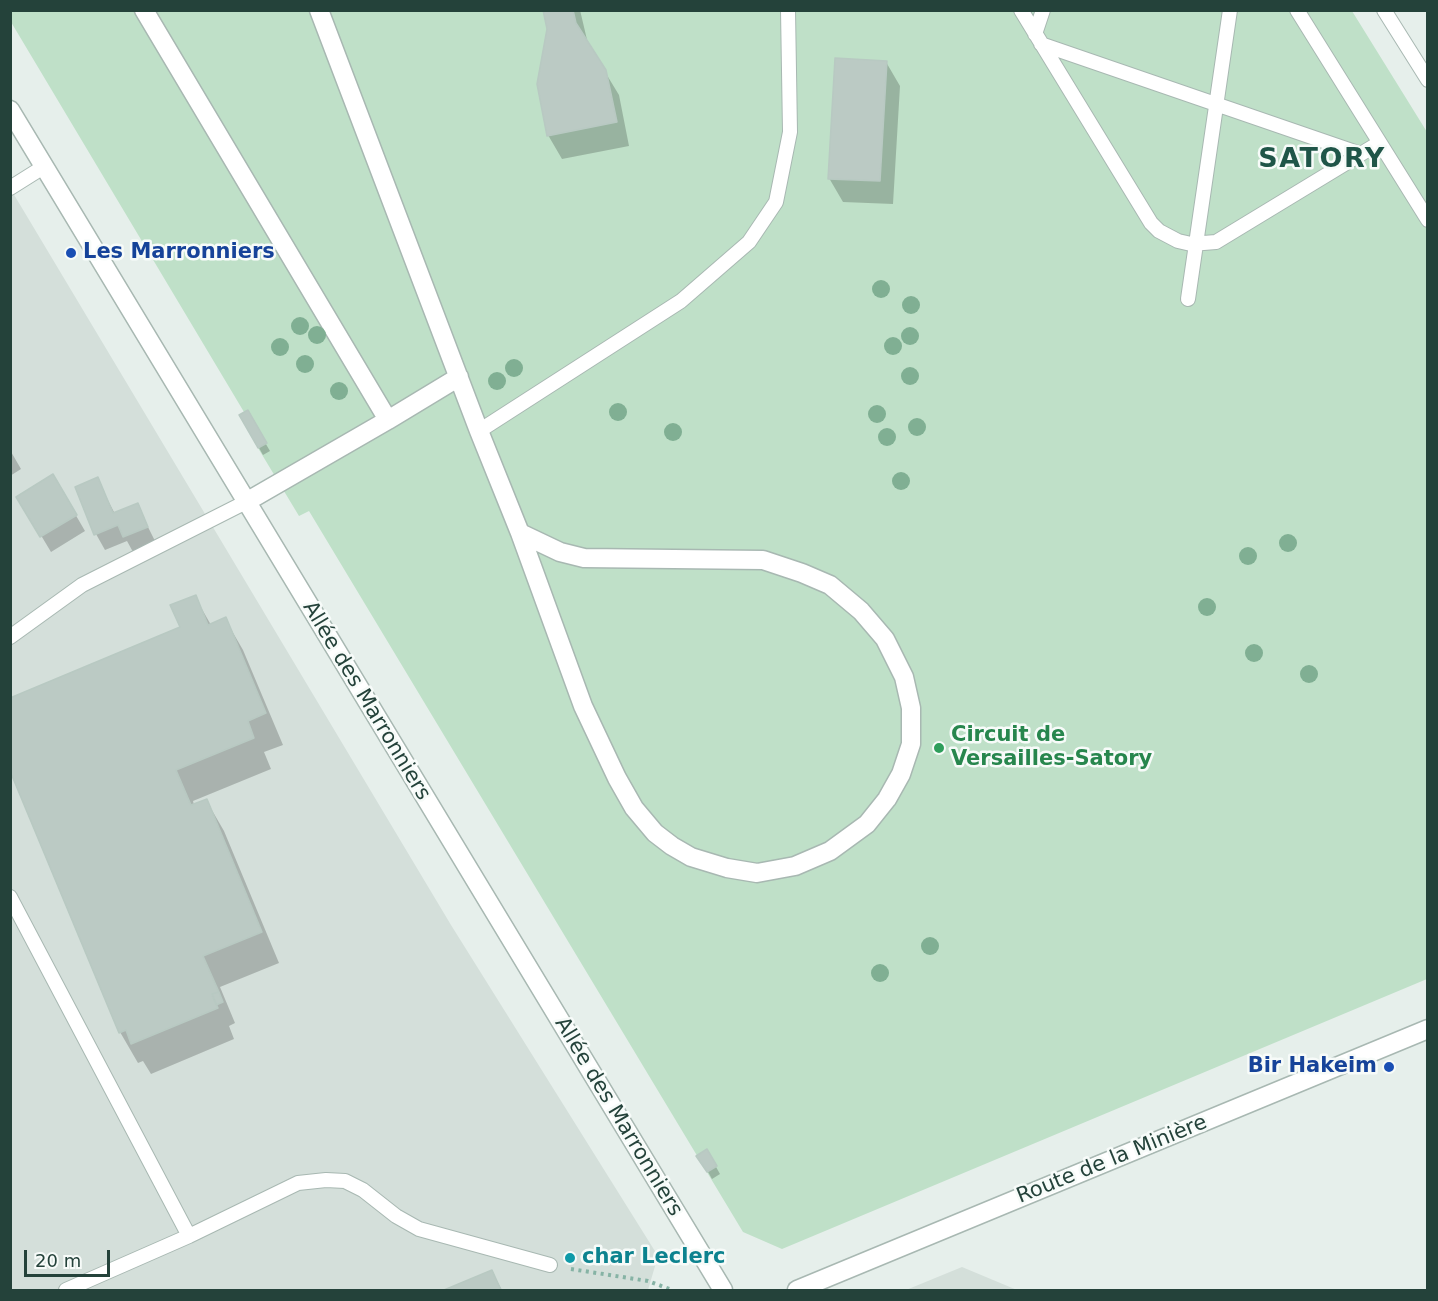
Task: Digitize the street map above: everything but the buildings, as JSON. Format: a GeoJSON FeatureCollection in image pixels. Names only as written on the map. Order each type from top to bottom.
{"type":"FeatureCollection","features":[{"type":"Feature","properties":{"kind":"street"},"geometry":{"type":"LineString","coordinates":[[144,10],[388,420]]}},
{"type":"Feature","properties":{"kind":"street"},"geometry":{"type":"LineString","coordinates":[[319,10],[520,533],[583,706],[616,778],[634,808],[655,832],[672,846],[692,856],[727,868],[757,873],[795,866],[830,851],[867,824],[887,799],[900,774],[911,744],[911,708],[904,677],[885,639],[861,611],[830,585],[802,573],[763,561],[584,558],[560,552],[520,533]]}},
{"type":"Feature","properties":{"kind":"street","name":"Allée des Marronniers"},"geometry":{"type":"LineString","coordinates":[[10,110],[723,1290]]}},
{"type":"Feature","properties":{"kind":"street"},"geometry":{"type":"LineString","coordinates":[[246,502],[459,377]]}},
{"type":"Feature","properties":{"kind":"street","name":"Route de la Minière"},"geometry":{"type":"LineString","coordinates":[[797,1290],[1428,1029]]}},
{"type":"Feature","properties":{"kind":"lane"},"geometry":{"type":"LineString","coordinates":[[479,431],[681,300],[749,242],[776,202],[790,132],[788,10]]}},
{"type":"Feature","properties":{"kind":"lane"},"geometry":{"type":"LineString","coordinates":[[1021,10],[1151,223],[1178,241],[1196,244],[1216,242],[1379,143]]}},
{"type":"Feature","properties":{"kind":"lane"},"geometry":{"type":"LineString","coordinates":[[1038,39],[1043,10]]}},
{"type":"Feature","properties":{"kind":"lane"},"geometry":{"type":"LineString","coordinates":[[1188,299],[1230,10]]}},
{"type":"Feature","properties":{"kind":"lane"},"geometry":{"type":"LineString","coordinates":[[1297,10],[1428,220]]}},
{"type":"Feature","properties":{"kind":"lane"},"geometry":{"type":"LineString","coordinates":[[1384,10],[1428,81]]}},
{"type":"Feature","properties":{"kind":"lane"},"geometry":{"type":"LineString","coordinates":[[1038,39],[1361,154]]}},
{"type":"Feature","properties":{"kind":"lane"},"geometry":{"type":"LineString","coordinates":[[10,188],[45,166]]}},
{"type":"Feature","properties":{"kind":"lane"},"geometry":{"type":"LineString","coordinates":[[10,637],[82,585],[246,502]]}},
{"type":"Feature","properties":{"kind":"lane"},"geometry":{"type":"LineString","coordinates":[[10,897],[189,1236]]}},
{"type":"Feature","properties":{"kind":"lane"},"geometry":{"type":"LineString","coordinates":[[66,1290],[189,1236],[298,1183],[326,1180],[345,1181],[363,1190],[396,1216],[419,1229],[550,1265]]}},
{"type":"Feature","properties":{"kind":"path"},"geometry":{"type":"LineString","coordinates":[[550,1265],[648,1281],[672,1290]]}},
{"type":"Feature","properties":{"kind":"shaded area"},"geometry":{"type":"Polygon","coordinates":[[[10,188],[451,925],[658,1256],[648,1290],[11,1290],[10,188]]]}},
{"type":"Feature","properties":{"kind":"shaded area"},"geometry":{"type":"Polygon","coordinates":[[[962,1267],[1017,1290],[906,1290],[962,1267]]]}},
{"type":"Feature","properties":{"kind":"green space","name":"Circuit de Versailles-Satory"},"geometry":{"type":"Polygon","coordinates":[[[10,11],[1352,11],[1427,132],[1427,979],[782,1249],[743,1232],[309,511],[299,516],[258,448],[239,415],[244,412],[11,22],[10,11]]]}},
{"type":"Feature","properties":{"kind":"place","name":"Les Marronniers"},"geometry":{"type":"Point","coordinates":[71,253]}},
{"type":"Feature","properties":{"kind":"place","name":"Circuit de Versailles-Satory"},"geometry":{"type":"Point","coordinates":[939,748]}},
{"type":"Feature","properties":{"kind":"place","name":"Bir Hakeim"},"geometry":{"type":"Point","coordinates":[1389,1067]}},
{"type":"Feature","properties":{"kind":"place","name":"char Leclerc"},"geometry":{"type":"Point","coordinates":[570,1258]}},
{"type":"Feature","properties":{"kind":"district","name":"SATORY"},"geometry":{"type":"Point","coordinates":[1322,160]}}]}
